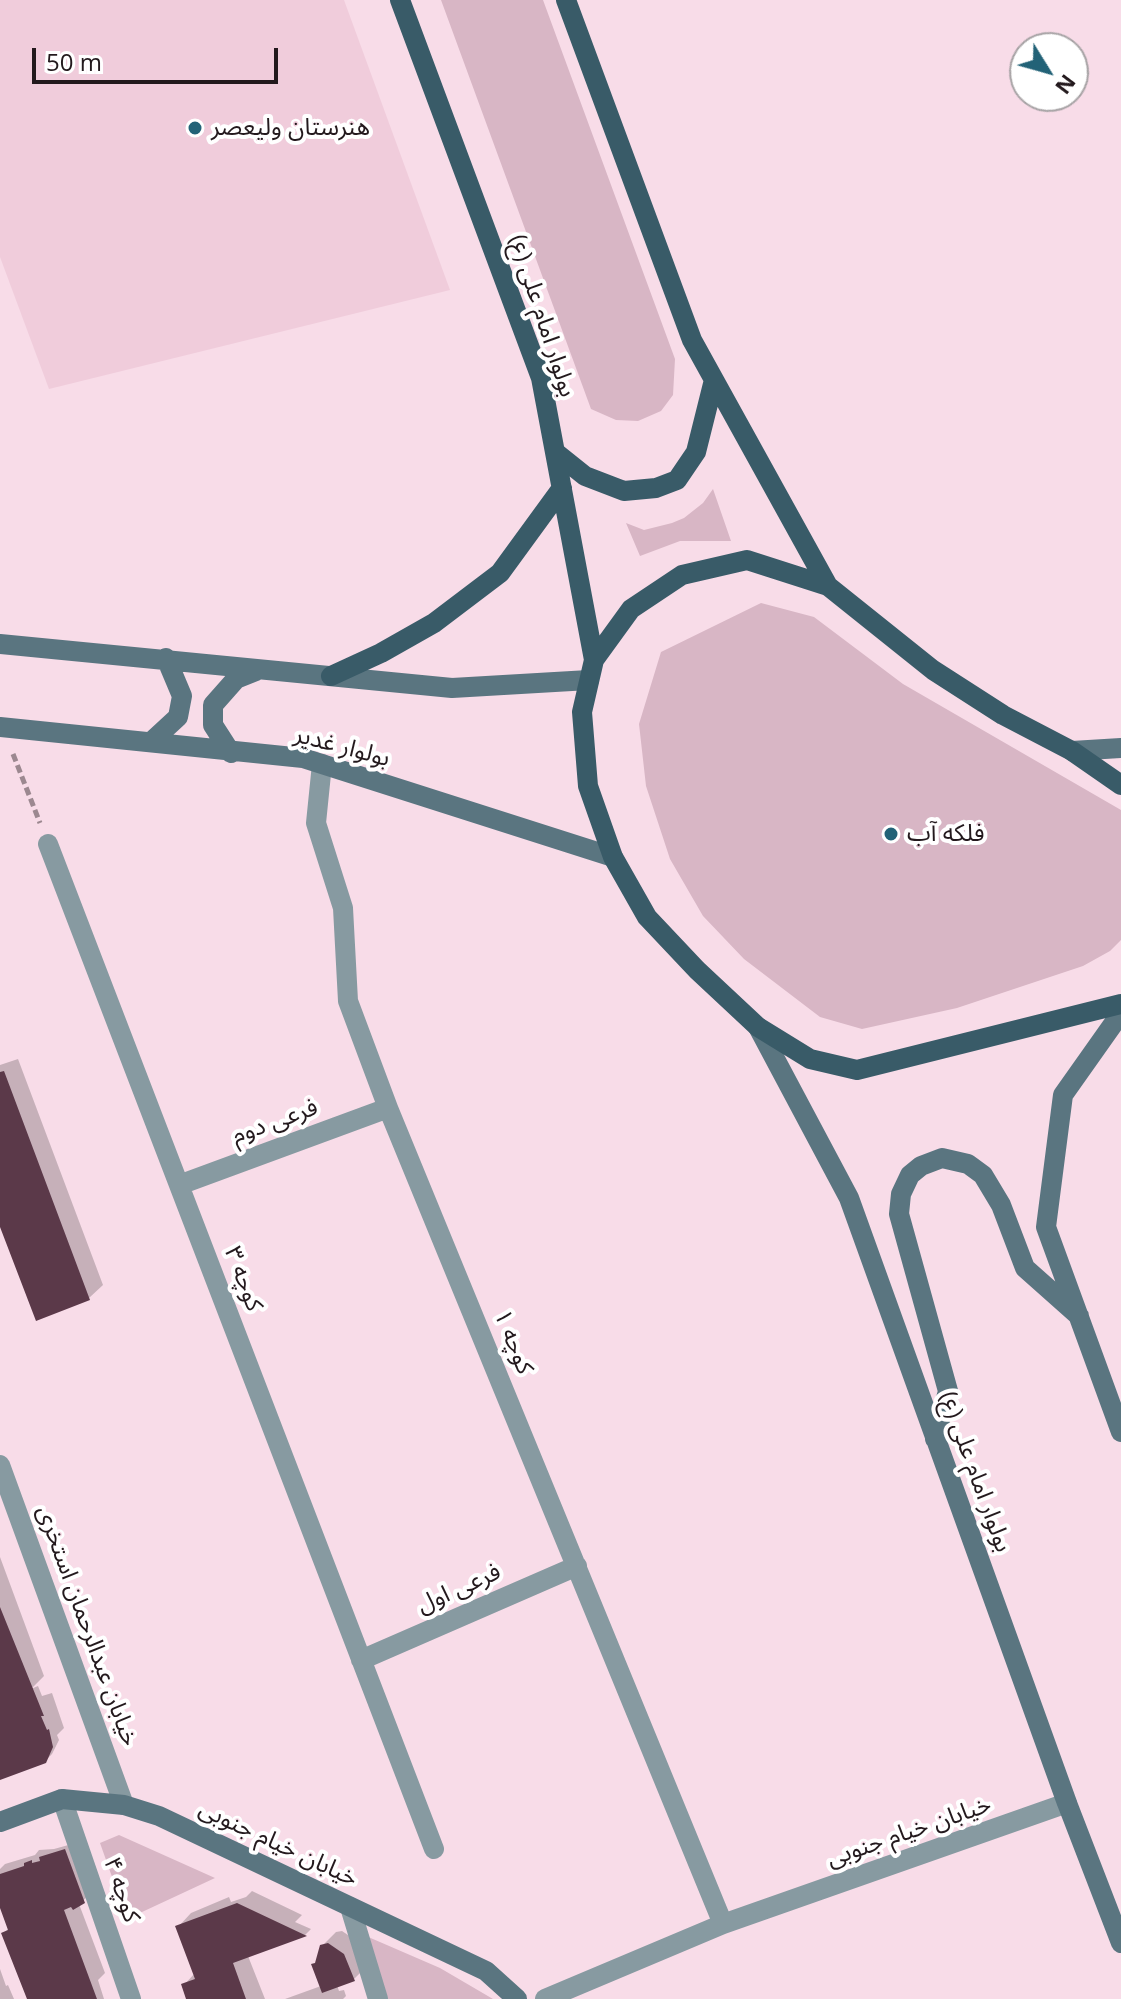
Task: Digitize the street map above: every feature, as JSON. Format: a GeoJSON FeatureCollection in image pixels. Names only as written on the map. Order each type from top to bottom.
{"type":"FeatureCollection","features":[{"type":"Feature","properties":{"kind":"main road","name":"بولوار امام علی (ع)"},"geometry":{"type":"LineString","coordinates":[[400,0],[541,378],[592,670]]}},
{"type":"Feature","properties":{"kind":"main road"},"geometry":{"type":"LineString","coordinates":[[566,0],[692,340],[828,586]]}},
{"type":"Feature","properties":{"kind":"main road"},"geometry":{"type":"LineString","coordinates":[[555,452],[585,476],[624,491],[656,488],[677,480],[696,452],[714,380]]}},
{"type":"Feature","properties":{"kind":"main road"},"geometry":{"type":"LineString","coordinates":[[331,676],[381,653],[434,623],[500,573],[562,488]]}},
{"type":"Feature","properties":{"kind":"main road"},"geometry":{"type":"LineString","coordinates":[[1121,785],[1072,751],[1003,715],[933,670],[828,586],[747,560],[682,575],[631,609],[592,670],[582,712],[588,786],[613,857],[647,917],[697,970],[758,1027],[810,1059],[857,1070],[1121,1004]]}},
{"type":"Feature","properties":{"kind":"street"},"geometry":{"type":"LineString","coordinates":[[0,644],[452,688],[592,670]]}},
{"type":"Feature","properties":{"kind":"street"},"geometry":{"type":"LineString","coordinates":[[152,741],[178,717],[182,696],[166,658]]}},
{"type":"Feature","properties":{"kind":"street"},"geometry":{"type":"LineString","coordinates":[[231,753],[213,725],[213,705],[236,679],[260,669]]}},
{"type":"Feature","properties":{"kind":"street","name":"بولوار غدیر"},"geometry":{"type":"LineString","coordinates":[[1,727],[303,758],[613,857]]}},
{"type":"Feature","properties":{"kind":"street"},"geometry":{"type":"LineString","coordinates":[[1072,751],[1121,748]]}},
{"type":"Feature","properties":{"kind":"street","name":"کوچه ۱"},"geometry":{"type":"LineString","coordinates":[[322,764],[316,823],[343,908],[348,1001],[388,1108],[723,1924]]}},
{"type":"Feature","properties":{"kind":"street","name":"کوچه ۳"},"geometry":{"type":"LineString","coordinates":[[48,844],[434,1849]]}},
{"type":"Feature","properties":{"kind":"street"},"geometry":{"type":"LineString","coordinates":[[1121,1013],[1063,1095],[1046,1227],[1121,1432]]}},
{"type":"Feature","properties":{"kind":"street","name":"بولوار امام علی (ع)"},"geometry":{"type":"LineString","coordinates":[[758,1027],[849,1198],[1067,1803],[1121,1943]]}},
{"type":"Feature","properties":{"kind":"street","name":"فرعی دوم"},"geometry":{"type":"LineString","coordinates":[[179,1185],[388,1108]]}},
{"type":"Feature","properties":{"kind":"street"},"geometry":{"type":"LineString","coordinates":[[935,1439],[948,1391],[899,1214],[901,1194],[910,1175],[921,1166],[942,1158],[968,1164],[983,1175],[1001,1205],[1025,1268],[1079,1316]]}},
{"type":"Feature","properties":{"kind":"street","name":"خیابان عبدالرحمان استخری"},"geometry":{"type":"LineString","coordinates":[[0,1465],[124,1805]]}},
{"type":"Feature","properties":{"kind":"street","name":"فرعی اول"},"geometry":{"type":"LineString","coordinates":[[361,1660],[577,1566]]}},
{"type":"Feature","properties":{"kind":"street","name":"خیابان خیام جنوبی"},"geometry":{"type":"LineString","coordinates":[[0,1822],[62,1799],[124,1805],[159,1816],[486,1971],[517,1999]]}},
{"type":"Feature","properties":{"kind":"street","name":"کوچه ۴"},"geometry":{"type":"LineString","coordinates":[[62,1799],[131,1999]]}},
{"type":"Feature","properties":{"kind":"street","name":"خیابان خیام جنوبی"},"geometry":{"type":"LineString","coordinates":[[545,1999],[723,1924],[1067,1803]]}},
{"type":"Feature","properties":{"kind":"street"},"geometry":{"type":"LineString","coordinates":[[350,1907],[378,1999]]}},
{"type":"Feature","properties":{"kind":"path"},"geometry":{"type":"LineString","coordinates":[[1,727],[48,844]]}},
{"type":"Feature","properties":{"kind":"shaded area","name":"هنرستان ولیعصر"},"geometry":{"type":"Polygon","coordinates":[[[0,0],[344,0],[450,290],[49,389],[0,257],[0,0]]]}},
{"type":"Feature","properties":{"kind":"shaded area"},"geometry":{"type":"Polygon","coordinates":[[[441,0],[543,0],[675,359],[673,395],[661,411],[638,421],[616,420],[591,409],[441,0]]]}},
{"type":"Feature","properties":{"kind":"shaded area"},"geometry":{"type":"Polygon","coordinates":[[[713,489],[731,541],[680,541],[640,556],[626,523],[644,530],[672,523],[703,503],[713,489]]]}},
{"type":"Feature","properties":{"kind":"shaded area","name":"فلکه آب"},"geometry":{"type":"Polygon","coordinates":[[[761,603],[814,617],[903,684],[1121,810],[1121,940],[1110,951],[1083,966],[957,1008],[862,1029],[820,1017],[744,959],[703,916],[670,859],[646,786],[639,724],[661,652],[761,603]]]}},
{"type":"Feature","properties":{"kind":"shaded area"},"geometry":{"type":"Polygon","coordinates":[[[119,1835],[215,1878],[127,1919],[100,1843],[119,1835]]]}},
{"type":"Feature","properties":{"kind":"shaded area"},"geometry":{"type":"Polygon","coordinates":[[[366,1936],[440,1968],[493,1999],[388,1999],[366,1936]]]}},
{"type":"Feature","properties":{"kind":"building"},"geometry":{"type":"Polygon","coordinates":[[[4,1071],[90,1300],[36,1321],[0,1227],[0,1072],[4,1071]]]}},
{"type":"Feature","properties":{"kind":"building"},"geometry":{"type":"Polygon","coordinates":[[[0,1607],[44,1716],[41,1716],[49,1729],[53,1747],[46,1763],[0,1780],[0,1607]]]}},
{"type":"Feature","properties":{"kind":"building"},"geometry":{"type":"Polygon","coordinates":[[[65,1849],[85,1903],[73,1910],[71,1907],[64,1910],[97,1999],[27,1999],[1,1933],[8,1930],[0,1908],[0,1874],[65,1849]]]}},
{"type":"Feature","properties":{"kind":"building"},"geometry":{"type":"Polygon","coordinates":[[[237,1903],[307,1936],[233,1963],[246,1999],[186,1999],[181,1984],[195,1979],[175,1926],[237,1903]]]}},
{"type":"Feature","properties":{"kind":"building"},"geometry":{"type":"Polygon","coordinates":[[[328,1943],[344,1954],[355,1981],[322,1993],[311,1964],[315,1963],[320,1945],[328,1943]]]}},
{"type":"Feature","properties":{"kind":"place","name":"هنرستان ولیعصر"},"geometry":{"type":"Point","coordinates":[195,128]}},
{"type":"Feature","properties":{"kind":"place","name":"فلکه آب"},"geometry":{"type":"Point","coordinates":[891,834]}}]}
